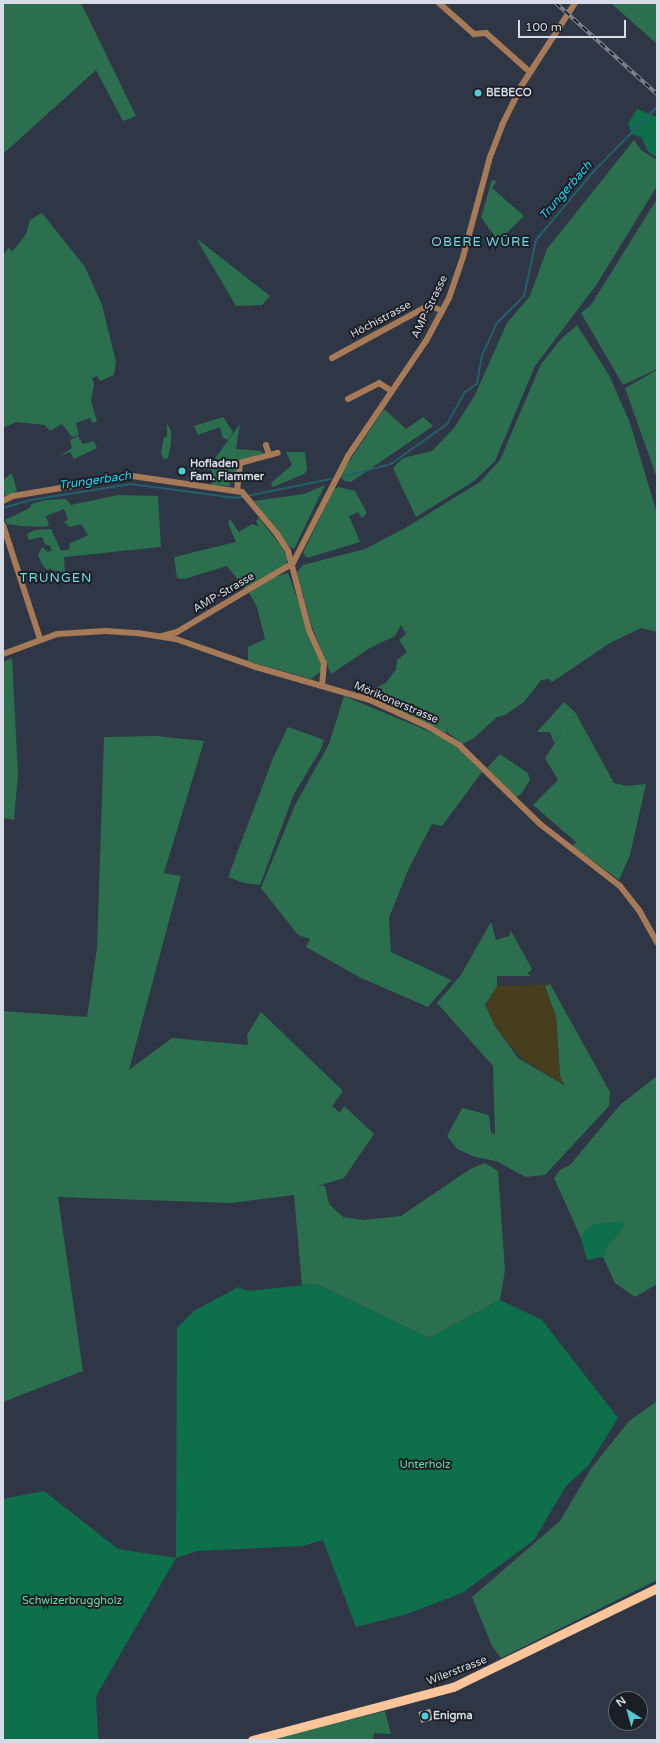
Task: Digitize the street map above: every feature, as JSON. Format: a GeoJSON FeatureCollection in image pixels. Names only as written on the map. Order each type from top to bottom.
{"type":"FeatureCollection","features":[{"type":"Feature","properties":{"kind":"main road","name":"Wilerstrasse"},"geometry":{"type":"LineString","coordinates":[[252,1740],[453,1687],[657,1588]]}},
{"type":"Feature","properties":{"kind":"street"},"geometry":{"type":"LineString","coordinates":[[439,3],[474,34],[486,33],[530,72]]}},
{"type":"Feature","properties":{"kind":"street","name":"AMP-Strasse"},"geometry":{"type":"LineString","coordinates":[[162,636],[178,632],[293,563],[348,456],[426,341],[442,311],[463,257],[495,143],[530,72],[575,3]]}},
{"type":"Feature","properties":{"kind":"street","name":"Höchistrasse"},"geometry":{"type":"LineString","coordinates":[[332,358],[424,308],[431,306],[442,311]]}},
{"type":"Feature","properties":{"kind":"street"},"geometry":{"type":"LineString","coordinates":[[348,399],[379,383],[392,391]]}},
{"type":"Feature","properties":{"kind":"street"},"geometry":{"type":"LineString","coordinates":[[266,445],[269,455]]}},
{"type":"Feature","properties":{"kind":"street"},"geometry":{"type":"LineString","coordinates":[[239,491],[239,464],[278,453]]}},
{"type":"Feature","properties":{"kind":"street"},"geometry":{"type":"LineString","coordinates":[[3,501],[13,496],[132,476],[239,491],[249,499],[277,534],[293,563],[292,573],[307,623],[324,663],[322,686]]}},
{"type":"Feature","properties":{"kind":"street"},"geometry":{"type":"LineString","coordinates":[[3,525],[40,638]]}},
{"type":"Feature","properties":{"kind":"street","name":"Mörikonerstrasse"},"geometry":{"type":"LineString","coordinates":[[3,654],[40,638],[106,631],[162,636],[370,700],[429,727],[459,745],[540,824],[620,886],[639,910],[657,942]]}},
{"type":"Feature","properties":{"kind":"green space"},"geometry":{"type":"Polygon","coordinates":[[[3,3],[81,3],[136,116],[123,121],[96,70],[3,154],[3,3]]]}},
{"type":"Feature","properties":{"kind":"green space"},"geometry":{"type":"Polygon","coordinates":[[[610,3],[657,3],[657,44],[613,5],[610,3]]]}},
{"type":"Feature","properties":{"kind":"green space"},"geometry":{"type":"Polygon","coordinates":[[[637,109],[657,117],[657,157],[648,152],[642,138],[632,134],[628,124],[637,109]]]}},
{"type":"Feature","properties":{"kind":"green space"},"geometry":{"type":"Polygon","coordinates":[[[634,140],[641,150],[657,160],[657,186],[597,284],[535,366],[495,461],[474,481],[416,517],[393,468],[403,458],[432,451],[454,428],[475,395],[507,323],[530,296],[547,249],[634,140]]]}},
{"type":"Feature","properties":{"kind":"green space"},"geometry":{"type":"Polygon","coordinates":[[[492,180],[497,181],[492,188],[524,216],[498,241],[481,217],[492,180]]]}},
{"type":"Feature","properties":{"kind":"green space"},"geometry":{"type":"Polygon","coordinates":[[[657,199],[657,369],[623,385],[581,313],[591,305],[657,199]]]}},
{"type":"Feature","properties":{"kind":"green space"},"geometry":{"type":"Polygon","coordinates":[[[42,213],[85,267],[102,305],[116,362],[114,375],[100,381],[97,376],[92,378],[94,384],[91,401],[97,421],[93,423],[90,418],[76,423],[79,435],[72,437],[62,424],[50,431],[45,425],[16,422],[3,428],[3,255],[9,247],[12,252],[26,234],[30,220],[42,213]]]}},
{"type":"Feature","properties":{"kind":"green space"},"geometry":{"type":"Polygon","coordinates":[[[196,238],[270,296],[262,305],[236,306],[196,238]]]}},
{"type":"Feature","properties":{"kind":"green space"},"geometry":{"type":"Polygon","coordinates":[[[577,325],[609,375],[630,423],[657,514],[657,632],[641,628],[610,643],[552,682],[549,679],[541,680],[524,702],[505,715],[497,717],[474,738],[463,744],[447,732],[448,727],[446,733],[367,696],[371,690],[386,683],[396,669],[397,660],[407,652],[399,640],[406,634],[401,625],[395,636],[370,648],[331,674],[311,624],[297,572],[303,565],[365,549],[407,527],[480,482],[500,460],[541,364],[561,339],[577,325]]]}},
{"type":"Feature","properties":{"kind":"green space"},"geometry":{"type":"Polygon","coordinates":[[[657,370],[657,478],[625,388],[657,370]]]}},
{"type":"Feature","properties":{"kind":"green space"},"geometry":{"type":"Polygon","coordinates":[[[384,409],[406,429],[423,417],[433,426],[351,482],[345,481],[339,477],[384,409]]]}},
{"type":"Feature","properties":{"kind":"green space"},"geometry":{"type":"Polygon","coordinates":[[[223,417],[233,432],[228,440],[223,438],[220,427],[198,435],[194,426],[223,417]]]}},
{"type":"Feature","properties":{"kind":"green space"},"geometry":{"type":"Polygon","coordinates":[[[167,424],[171,430],[171,444],[168,458],[164,459],[161,453],[164,437],[167,437],[167,424]]]}},
{"type":"Feature","properties":{"kind":"green space"},"geometry":{"type":"Polygon","coordinates":[[[240,424],[236,449],[261,451],[264,454],[236,462],[236,482],[230,483],[230,486],[212,485],[212,471],[207,469],[195,469],[192,480],[188,480],[190,467],[204,467],[213,461],[240,424]]]}},
{"type":"Feature","properties":{"kind":"green space"},"geometry":{"type":"Polygon","coordinates":[[[78,436],[83,444],[94,441],[97,448],[74,459],[70,452],[58,457],[72,448],[70,440],[78,436]]]}},
{"type":"Feature","properties":{"kind":"green space"},"geometry":{"type":"Polygon","coordinates":[[[286,452],[305,452],[307,470],[304,474],[273,487],[271,483],[292,465],[286,452]]]}},
{"type":"Feature","properties":{"kind":"green space"},"geometry":{"type":"Polygon","coordinates":[[[12,473],[17,491],[5,497],[3,480],[12,473]]]}},
{"type":"Feature","properties":{"kind":"green space"},"geometry":{"type":"Polygon","coordinates":[[[325,485],[294,549],[288,546],[254,501],[304,494],[325,485]]]}},
{"type":"Feature","properties":{"kind":"green space"},"geometry":{"type":"Polygon","coordinates":[[[339,487],[355,491],[367,513],[362,518],[358,512],[349,516],[360,542],[307,558],[303,553],[334,489],[339,487]]]}},
{"type":"Feature","properties":{"kind":"green space"},"geometry":{"type":"Polygon","coordinates":[[[118,495],[158,496],[161,547],[64,557],[65,572],[61,572],[46,569],[42,564],[38,555],[42,547],[48,552],[52,550],[50,546],[45,544],[42,537],[29,540],[27,534],[35,530],[51,529],[61,551],[70,549],[69,544],[88,535],[81,524],[70,527],[64,522],[68,520],[64,509],[46,516],[49,525],[45,527],[7,524],[5,520],[30,508],[31,504],[46,500],[66,499],[71,505],[118,495]]]}},
{"type":"Feature","properties":{"kind":"green space"},"geometry":{"type":"Polygon","coordinates":[[[259,518],[281,546],[288,559],[284,567],[246,590],[227,566],[184,579],[177,578],[174,557],[236,542],[228,523],[230,519],[239,532],[252,524],[259,526],[256,521],[259,518]]]}},
{"type":"Feature","properties":{"kind":"green space"},"geometry":{"type":"Polygon","coordinates":[[[288,573],[323,670],[311,679],[248,661],[248,647],[265,639],[257,607],[249,593],[274,577],[288,573]]]}},
{"type":"Feature","properties":{"kind":"green space"},"geometry":{"type":"Polygon","coordinates":[[[12,658],[18,774],[14,820],[3,818],[3,662],[12,658]]]}},
{"type":"Feature","properties":{"kind":"green space"},"geometry":{"type":"Polygon","coordinates":[[[344,696],[438,735],[458,748],[482,772],[442,826],[432,824],[408,870],[389,918],[391,952],[451,980],[428,1007],[361,978],[306,947],[310,939],[298,935],[261,888],[295,805],[329,744],[344,696]]]}},
{"type":"Feature","properties":{"kind":"green space"},"geometry":{"type":"Polygon","coordinates":[[[564,702],[575,712],[614,783],[627,786],[646,784],[630,855],[619,880],[573,846],[576,842],[533,805],[558,780],[545,758],[562,732],[554,743],[550,732],[537,732],[564,702]]]}},
{"type":"Feature","properties":{"kind":"green space"},"geometry":{"type":"Polygon","coordinates":[[[288,727],[324,740],[320,751],[294,794],[260,885],[244,883],[228,877],[273,758],[288,727]]]}},
{"type":"Feature","properties":{"kind":"green space"},"geometry":{"type":"Polygon","coordinates":[[[156,736],[204,741],[164,873],[181,876],[129,1070],[172,1038],[248,1045],[247,1035],[261,1012],[343,1091],[332,1106],[340,1113],[344,1106],[374,1134],[344,1178],[318,1186],[325,1186],[329,1204],[343,1217],[363,1220],[401,1216],[470,1169],[485,1163],[498,1171],[505,1270],[500,1300],[429,1338],[316,1284],[302,1285],[294,1195],[230,1203],[58,1197],[83,1371],[3,1402],[3,1011],[87,1017],[97,948],[104,737],[156,736]]]}},
{"type":"Feature","properties":{"kind":"green space"},"geometry":{"type":"Polygon","coordinates":[[[500,754],[528,773],[530,780],[521,794],[516,797],[487,768],[500,754]]]}},
{"type":"Feature","properties":{"kind":"green space"},"geometry":{"type":"Polygon","coordinates":[[[491,922],[496,940],[509,936],[511,931],[532,969],[528,973],[530,976],[497,976],[497,986],[485,1005],[495,1026],[518,1058],[564,1085],[560,1076],[556,1016],[544,986],[550,984],[610,1092],[609,1106],[545,1175],[526,1177],[496,1161],[475,1157],[457,1149],[447,1136],[462,1108],[489,1115],[491,1132],[495,1135],[493,1066],[437,1003],[461,975],[491,922]]]}},
{"type":"Feature","properties":{"kind":"green space"},"geometry":{"type":"Polygon","coordinates":[[[657,1076],[657,1284],[635,1297],[615,1283],[603,1257],[607,1246],[625,1226],[586,1230],[581,1238],[554,1178],[560,1170],[570,1165],[621,1104],[657,1076]]]}},
{"type":"Feature","properties":{"kind":"green space"},"geometry":{"type":"Polygon","coordinates":[[[622,1222],[625,1226],[607,1246],[603,1257],[587,1260],[581,1238],[586,1230],[597,1223],[622,1222]]]}},
{"type":"Feature","properties":{"kind":"green space","name":"Unterholz"},"geometry":{"type":"Polygon","coordinates":[[[316,1284],[429,1338],[500,1300],[542,1320],[618,1418],[588,1466],[566,1486],[534,1540],[462,1593],[407,1614],[356,1627],[323,1540],[302,1546],[197,1551],[176,1558],[177,1328],[194,1311],[238,1287],[247,1291],[316,1284]]]}},
{"type":"Feature","properties":{"kind":"green space"},"geometry":{"type":"Polygon","coordinates":[[[657,1401],[657,1580],[501,1658],[492,1646],[472,1597],[560,1521],[590,1470],[629,1421],[657,1401]]]}},
{"type":"Feature","properties":{"kind":"green space","name":"Schwizerbruggholz"},"geometry":{"type":"Polygon","coordinates":[[[44,1491],[118,1549],[176,1558],[96,1696],[98,1740],[3,1740],[3,1499],[44,1491]]]}},
{"type":"Feature","properties":{"kind":"green space"},"geometry":{"type":"Polygon","coordinates":[[[385,1711],[391,1734],[374,1733],[373,1740],[269,1740],[385,1711]]]}},
{"type":"Feature","properties":{"kind":"sand"},"geometry":{"type":"Polygon","coordinates":[[[550,984],[545,986],[556,1018],[560,1076],[565,1086],[520,1057],[495,1026],[486,1006],[497,986],[550,984]]]}},
{"type":"Feature","properties":{"kind":"building","name":"Enigma"},"geometry":{"type":"Polygon","coordinates":[[[430,1709],[433,1720],[421,1723],[418,1712],[430,1709]]]}},
{"type":"Feature","properties":{"kind":"waterway","name":"Trungerbach"},"geometry":{"type":"LineString","coordinates":[[342,477],[391,464],[447,424],[465,392],[477,384],[482,356],[496,324],[524,296],[536,240],[594,171],[657,107]]}},
{"type":"Feature","properties":{"kind":"waterway","name":"Trungerbach"},"geometry":{"type":"LineString","coordinates":[[3,508],[31,500],[131,484],[236,498],[331,479]]}},
{"type":"Feature","properties":{"kind":"railway"},"geometry":{"type":"LineString","coordinates":[[556,3],[657,94]]}},
{"type":"Feature","properties":{"kind":"place","name":"BEBECO"},"geometry":{"type":"Point","coordinates":[478,93]}},
{"type":"Feature","properties":{"kind":"place","name":"Hofladen Fam. Flammer"},"geometry":{"type":"Point","coordinates":[182,471]}},
{"type":"Feature","properties":{"kind":"place","name":"Enigma"},"geometry":{"type":"Point","coordinates":[425,1716]}},
{"type":"Feature","properties":{"kind":"district","name":"OBERE WÜRE"},"geometry":{"type":"Point","coordinates":[481,242]}},
{"type":"Feature","properties":{"kind":"district","name":"TRUNGEN"},"geometry":{"type":"Point","coordinates":[56,578]}}]}
